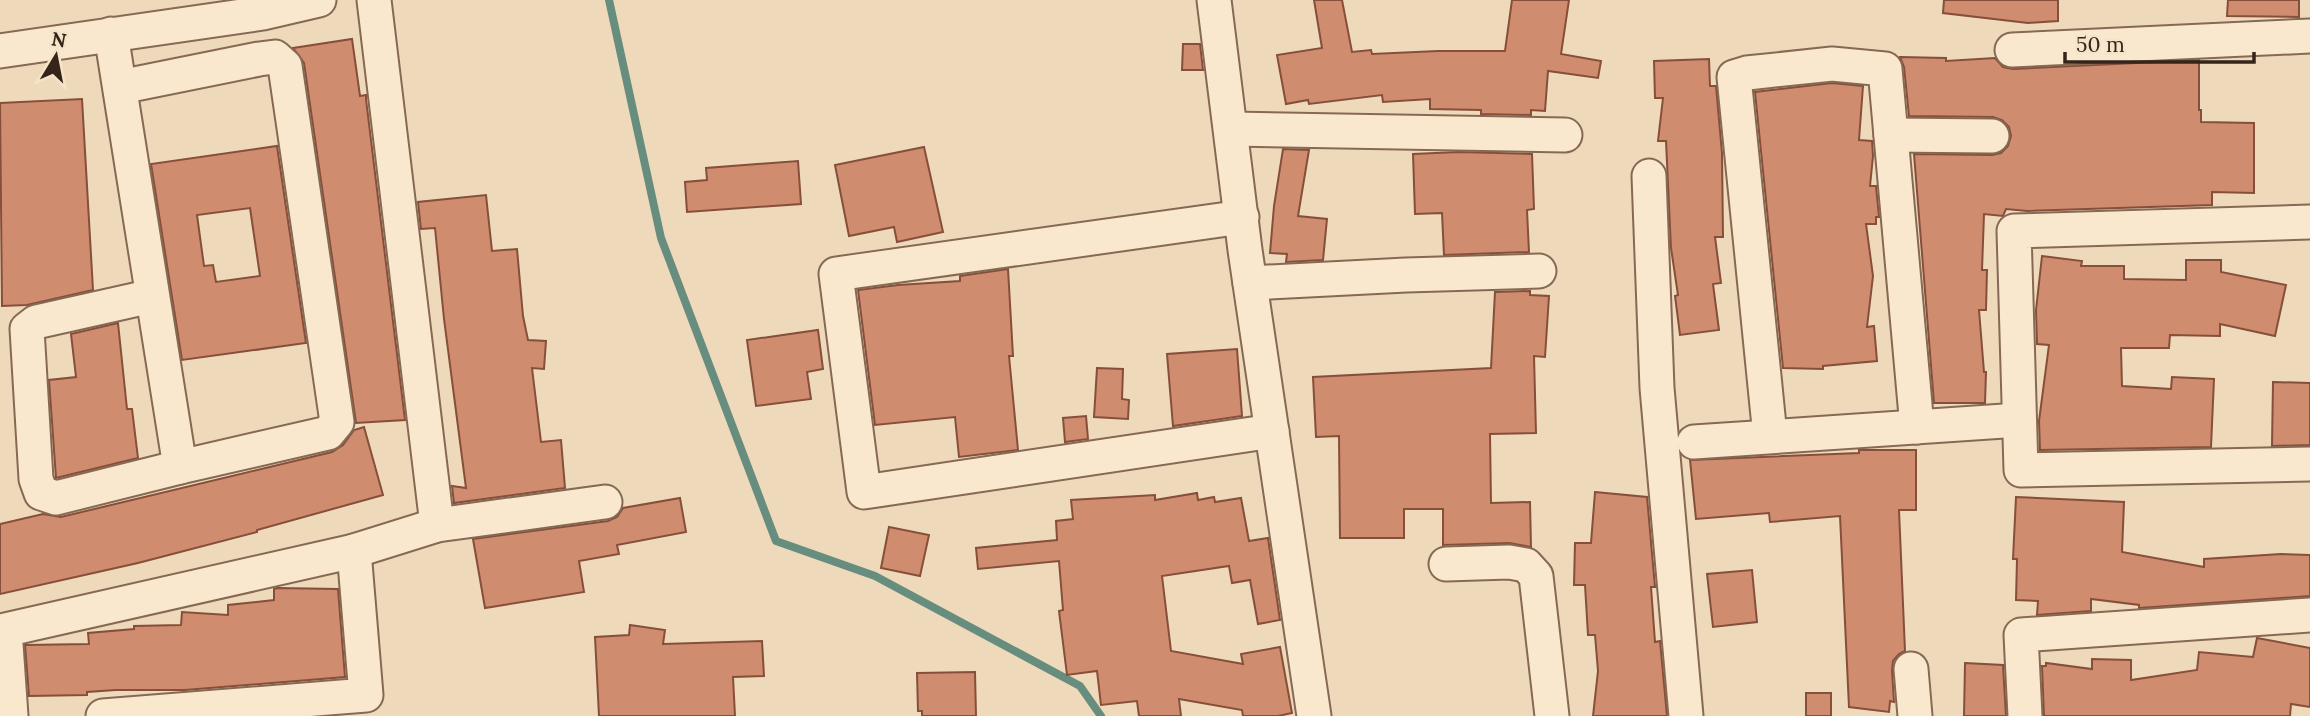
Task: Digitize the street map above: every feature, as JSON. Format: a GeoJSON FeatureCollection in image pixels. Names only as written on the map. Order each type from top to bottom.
{"type":"FeatureCollection","features":[{"type":"Feature","properties":{"kind":"street"},"geometry":{"type":"LineString","coordinates":[[0,51],[262,13],[319,0]]}},
{"type":"Feature","properties":{"kind":"street"},"geometry":{"type":"LineString","coordinates":[[374,0],[437,525]]}},
{"type":"Feature","properties":{"kind":"street"},"geometry":{"type":"LineString","coordinates":[[1214,0],[1250,282],[1314,716]]}},
{"type":"Feature","properties":{"kind":"street"},"geometry":{"type":"LineString","coordinates":[[111,34],[180,467]]}},
{"type":"Feature","properties":{"kind":"street"},"geometry":{"type":"LineString","coordinates":[[2012,50],[2310,36]]}},
{"type":"Feature","properties":{"kind":"street"},"geometry":{"type":"LineString","coordinates":[[120,87],[259,59],[275,57],[285,66],[337,422],[328,433],[55,498],[41,493],[36,479],[27,329],[36,322],[152,296]]}},
{"type":"Feature","properties":{"kind":"street"},"geometry":{"type":"LineString","coordinates":[[1770,436],[1734,77],[1747,73],[1832,64],[1885,69],[1917,427]]}},
{"type":"Feature","properties":{"kind":"street"},"geometry":{"type":"LineString","coordinates":[[1232,129],[1565,135]]}},
{"type":"Feature","properties":{"kind":"street"},"geometry":{"type":"LineString","coordinates":[[1891,135],[1992,136]]}},
{"type":"Feature","properties":{"kind":"street"},"geometry":{"type":"LineString","coordinates":[[1649,176],[1657,388],[1686,716]]}},
{"type":"Feature","properties":{"kind":"street"},"geometry":{"type":"LineString","coordinates":[[1241,217],[836,274],[864,492],[1272,431]]}},
{"type":"Feature","properties":{"kind":"street"},"geometry":{"type":"LineString","coordinates":[[2310,222],[2014,231],[2021,470],[2310,464]]}},
{"type":"Feature","properties":{"kind":"street"},"geometry":{"type":"LineString","coordinates":[[1250,282],[1539,271]]}},
{"type":"Feature","properties":{"kind":"street"},"geometry":{"type":"LineString","coordinates":[[1694,442],[2020,420]]}},
{"type":"Feature","properties":{"kind":"street"},"geometry":{"type":"LineString","coordinates":[[11,716],[5,630],[354,551],[437,525],[605,502]]}},
{"type":"Feature","properties":{"kind":"street"},"geometry":{"type":"LineString","coordinates":[[103,716],[373,705],[354,551]]}},
{"type":"Feature","properties":{"kind":"street"},"geometry":{"type":"LineString","coordinates":[[1446,564],[1510,562],[1526,565],[1536,576],[1552,716]]}},
{"type":"Feature","properties":{"kind":"street"},"geometry":{"type":"LineString","coordinates":[[2025,716],[2021,635],[2310,615]]}},
{"type":"Feature","properties":{"kind":"street"},"geometry":{"type":"LineString","coordinates":[[1911,669],[1915,716]]}},
{"type":"Feature","properties":{"kind":"building"},"geometry":{"type":"Polygon","coordinates":[[[1314,0],[1342,0],[1352,52],[1371,50],[1372,54],[1505,51],[1512,0],[1569,0],[1561,54],[1601,61],[1598,78],[1548,71],[1545,111],[1531,110],[1531,115],[1430,109],[1430,99],[1383,102],[1382,95],[1309,104],[1308,100],[1286,104],[1277,55],[1322,48],[1314,0]]]}},
{"type":"Feature","properties":{"kind":"building"},"geometry":{"type":"Polygon","coordinates":[[[1944,0],[2058,0],[2058,21],[2028,23],[1943,13],[1944,0]]]}},
{"type":"Feature","properties":{"kind":"building"},"geometry":{"type":"Polygon","coordinates":[[[2228,0],[2299,0],[2299,17],[2227,16],[2228,0]]]}},
{"type":"Feature","properties":{"kind":"building"},"geometry":{"type":"Polygon","coordinates":[[[352,39],[360,96],[366,95],[405,420],[356,423],[304,63],[293,48],[352,39]]]}},
{"type":"Feature","properties":{"kind":"building"},"geometry":{"type":"Polygon","coordinates":[[[1183,44],[1200,44],[1203,70],[1182,70],[1183,44]]]}},
{"type":"Feature","properties":{"kind":"building"},"geometry":{"type":"Polygon","coordinates":[[[1900,57],[1946,58],[1946,61],[1995,58],[2003,67],[2013,69],[2199,60],[2201,122],[2254,123],[2254,193],[2212,192],[2212,205],[2027,211],[2006,209],[2003,216],[1984,214],[1982,270],[1987,270],[1986,310],[1979,310],[1986,372],[1985,403],[1934,403],[1914,154],[1992,155],[2001,153],[2008,146],[2011,136],[2009,127],[2002,120],[1993,117],[1909,116],[1904,67],[1900,57]]]}},
{"type":"Feature","properties":{"kind":"building"},"geometry":{"type":"Polygon","coordinates":[[[1709,59],[1710,86],[1716,86],[1722,153],[1723,237],[1715,237],[1721,283],[1713,284],[1719,330],[1680,335],[1675,296],[1678,295],[1671,248],[1666,141],[1658,141],[1663,98],[1655,98],[1654,61],[1709,59]]]}},
{"type":"Feature","properties":{"kind":"building"},"geometry":{"type":"Polygon","coordinates":[[[1832,83],[1863,86],[1859,140],[1872,141],[1870,186],[1876,186],[1879,217],[1876,217],[1876,224],[1866,224],[1873,276],[1867,327],[1874,326],[1877,361],[1823,366],[1823,369],[1783,368],[1755,92],[1832,83]]]}},
{"type":"Feature","properties":{"kind":"building"},"geometry":{"type":"Polygon","coordinates":[[[82,99],[93,290],[27,305],[2,306],[0,103],[82,99]]]}},
{"type":"Feature","properties":{"kind":"building"},"geometry":{"type":"Polygon","coordinates":[[[277,146],[306,343],[182,360],[151,164],[277,146]],[[250,208],[197,215],[204,266],[213,265],[216,282],[260,276],[250,208]]]}},
{"type":"Feature","properties":{"kind":"building"},"geometry":{"type":"Polygon","coordinates":[[[924,147],[943,232],[897,242],[894,227],[849,236],[835,165],[924,147]]]}},
{"type":"Feature","properties":{"kind":"building"},"geometry":{"type":"Polygon","coordinates":[[[1283,149],[1309,150],[1298,216],[1327,219],[1323,260],[1286,262],[1287,254],[1270,253],[1283,149]]]}},
{"type":"Feature","properties":{"kind":"building"},"geometry":{"type":"Polygon","coordinates":[[[1413,154],[1532,154],[1534,209],[1527,210],[1529,252],[1444,255],[1442,213],[1415,214],[1413,154]]]}},
{"type":"Feature","properties":{"kind":"building"},"geometry":{"type":"Polygon","coordinates":[[[798,161],[801,204],[687,212],[685,182],[707,180],[706,168],[798,161]]]}},
{"type":"Feature","properties":{"kind":"building"},"geometry":{"type":"Polygon","coordinates":[[[486,195],[492,251],[517,249],[528,340],[546,341],[544,369],[532,368],[541,442],[561,440],[565,488],[454,503],[452,486],[466,488],[435,228],[421,229],[418,202],[486,195]]]}},
{"type":"Feature","properties":{"kind":"building"},"geometry":{"type":"Polygon","coordinates":[[[2042,256],[2082,261],[2081,266],[2124,266],[2124,279],[2186,280],[2186,260],[2221,260],[2221,272],[2286,285],[2275,336],[2220,324],[2220,336],[2170,335],[2169,348],[2121,348],[2122,386],[2171,389],[2172,377],[2214,379],[2211,447],[2040,450],[2039,421],[2049,345],[2037,344],[2036,310],[2042,256]]]}},
{"type":"Feature","properties":{"kind":"building"},"geometry":{"type":"Polygon","coordinates":[[[1008,269],[1013,356],[1009,356],[1018,450],[959,457],[955,417],[875,425],[858,290],[960,281],[960,276],[1008,269]]]}},
{"type":"Feature","properties":{"kind":"building"},"geometry":{"type":"Polygon","coordinates":[[[1530,291],[1530,295],[1549,296],[1545,357],[1534,356],[1536,433],[1490,434],[1491,503],[1530,502],[1531,547],[1509,543],[1443,545],[1443,509],[1404,509],[1404,538],[1340,538],[1339,436],[1316,437],[1313,377],[1491,368],[1495,292],[1530,291]]]}},
{"type":"Feature","properties":{"kind":"building"},"geometry":{"type":"Polygon","coordinates":[[[118,323],[127,409],[132,409],[138,458],[56,478],[49,380],[76,377],[71,334],[118,323]]]}},
{"type":"Feature","properties":{"kind":"building"},"geometry":{"type":"Polygon","coordinates":[[[818,330],[823,369],[807,372],[811,399],[756,406],[747,340],[818,330]]]}},
{"type":"Feature","properties":{"kind":"building"},"geometry":{"type":"Polygon","coordinates":[[[1237,349],[1242,416],[1173,426],[1167,354],[1237,349]]]}},
{"type":"Feature","properties":{"kind":"building"},"geometry":{"type":"Polygon","coordinates":[[[1097,368],[1123,369],[1122,399],[1129,400],[1128,419],[1094,417],[1097,368]]]}},
{"type":"Feature","properties":{"kind":"building"},"geometry":{"type":"Polygon","coordinates":[[[2273,382],[2310,383],[2310,445],[2272,446],[2273,382]]]}},
{"type":"Feature","properties":{"kind":"building"},"geometry":{"type":"Polygon","coordinates":[[[1086,416],[1088,439],[1065,442],[1063,418],[1086,416]]]}},
{"type":"Feature","properties":{"kind":"building"},"geometry":{"type":"Polygon","coordinates":[[[364,427],[383,495],[138,563],[0,594],[0,524],[43,514],[61,517],[332,452],[343,445],[354,430],[364,427]]]}},
{"type":"Feature","properties":{"kind":"building"},"geometry":{"type":"Polygon","coordinates":[[[1859,450],[1916,450],[1916,510],[1899,510],[1905,651],[1893,661],[1894,702],[1890,701],[1889,712],[1849,707],[1840,516],[1770,522],[1769,513],[1696,519],[1690,460],[1859,453],[1859,450]]]}},
{"type":"Feature","properties":{"kind":"building"},"geometry":{"type":"Polygon","coordinates":[[[1595,492],[1647,497],[1655,587],[1651,587],[1655,642],[1660,641],[1667,716],[1593,716],[1598,671],[1595,635],[1588,635],[1585,585],[1574,585],[1575,543],[1591,543],[1595,492]]]}},
{"type":"Feature","properties":{"kind":"building"},"geometry":{"type":"Polygon","coordinates":[[[1197,493],[1198,500],[1214,497],[1215,502],[1241,498],[1249,541],[1268,538],[1280,620],[1258,624],[1250,580],[1232,583],[1229,566],[1162,576],[1171,651],[1243,664],[1241,654],[1280,647],[1292,713],[1278,716],[1243,716],[1242,710],[1179,699],[1181,716],[1139,716],[1137,701],[1101,705],[1097,671],[1067,675],[1059,611],[1063,610],[1059,561],[978,569],[976,548],[1057,540],[1056,521],[1073,519],[1071,500],[1155,495],[1155,500],[1197,493]]]}},
{"type":"Feature","properties":{"kind":"building"},"geometry":{"type":"Polygon","coordinates":[[[2016,497],[2124,502],[2122,552],[2204,567],[2204,559],[2310,555],[2310,596],[2139,608],[2139,605],[2091,599],[2091,611],[2037,615],[2038,601],[2016,600],[2017,559],[2013,559],[2016,497]]]}},
{"type":"Feature","properties":{"kind":"building"},"geometry":{"type":"Polygon","coordinates":[[[680,498],[686,532],[617,545],[619,554],[579,561],[584,592],[485,608],[473,539],[608,521],[617,517],[623,508],[680,498]]]}},
{"type":"Feature","properties":{"kind":"building"},"geometry":{"type":"Polygon","coordinates":[[[889,527],[929,535],[920,576],[881,568],[889,527]]]}},
{"type":"Feature","properties":{"kind":"building"},"geometry":{"type":"Polygon","coordinates":[[[1752,570],[1757,622],[1713,627],[1707,574],[1752,570]]]}},
{"type":"Feature","properties":{"kind":"building"},"geometry":{"type":"Polygon","coordinates":[[[274,589],[338,589],[345,677],[185,690],[116,690],[87,692],[87,695],[29,696],[25,645],[89,644],[88,633],[134,629],[134,626],[181,625],[182,612],[228,615],[228,605],[274,600],[274,589]]]}},
{"type":"Feature","properties":{"kind":"building"},"geometry":{"type":"Polygon","coordinates":[[[630,625],[665,630],[663,644],[762,641],[764,676],[733,677],[735,716],[599,716],[595,637],[629,635],[630,625]]]}},
{"type":"Feature","properties":{"kind":"building"},"geometry":{"type":"Polygon","coordinates":[[[2257,638],[2310,648],[2310,707],[2291,704],[2290,716],[2044,716],[2042,666],[2046,666],[2046,663],[2092,669],[2092,659],[2131,660],[2131,680],[2197,670],[2199,652],[2253,657],[2257,638]]]}},
{"type":"Feature","properties":{"kind":"building"},"geometry":{"type":"Polygon","coordinates":[[[1965,663],[2003,665],[2006,716],[1964,716],[1965,663]]]}},
{"type":"Feature","properties":{"kind":"building"},"geometry":{"type":"Polygon","coordinates":[[[975,672],[976,716],[922,716],[922,711],[918,711],[917,673],[975,672]]]}},
{"type":"Feature","properties":{"kind":"building"},"geometry":{"type":"Polygon","coordinates":[[[1806,693],[1831,693],[1831,716],[1806,716],[1806,693]]]}},
{"type":"Feature","properties":{"kind":"waterway"},"geometry":{"type":"LineString","coordinates":[[609,0],[661,238],[776,541],[875,576],[1080,686],[1101,716]]}}]}
